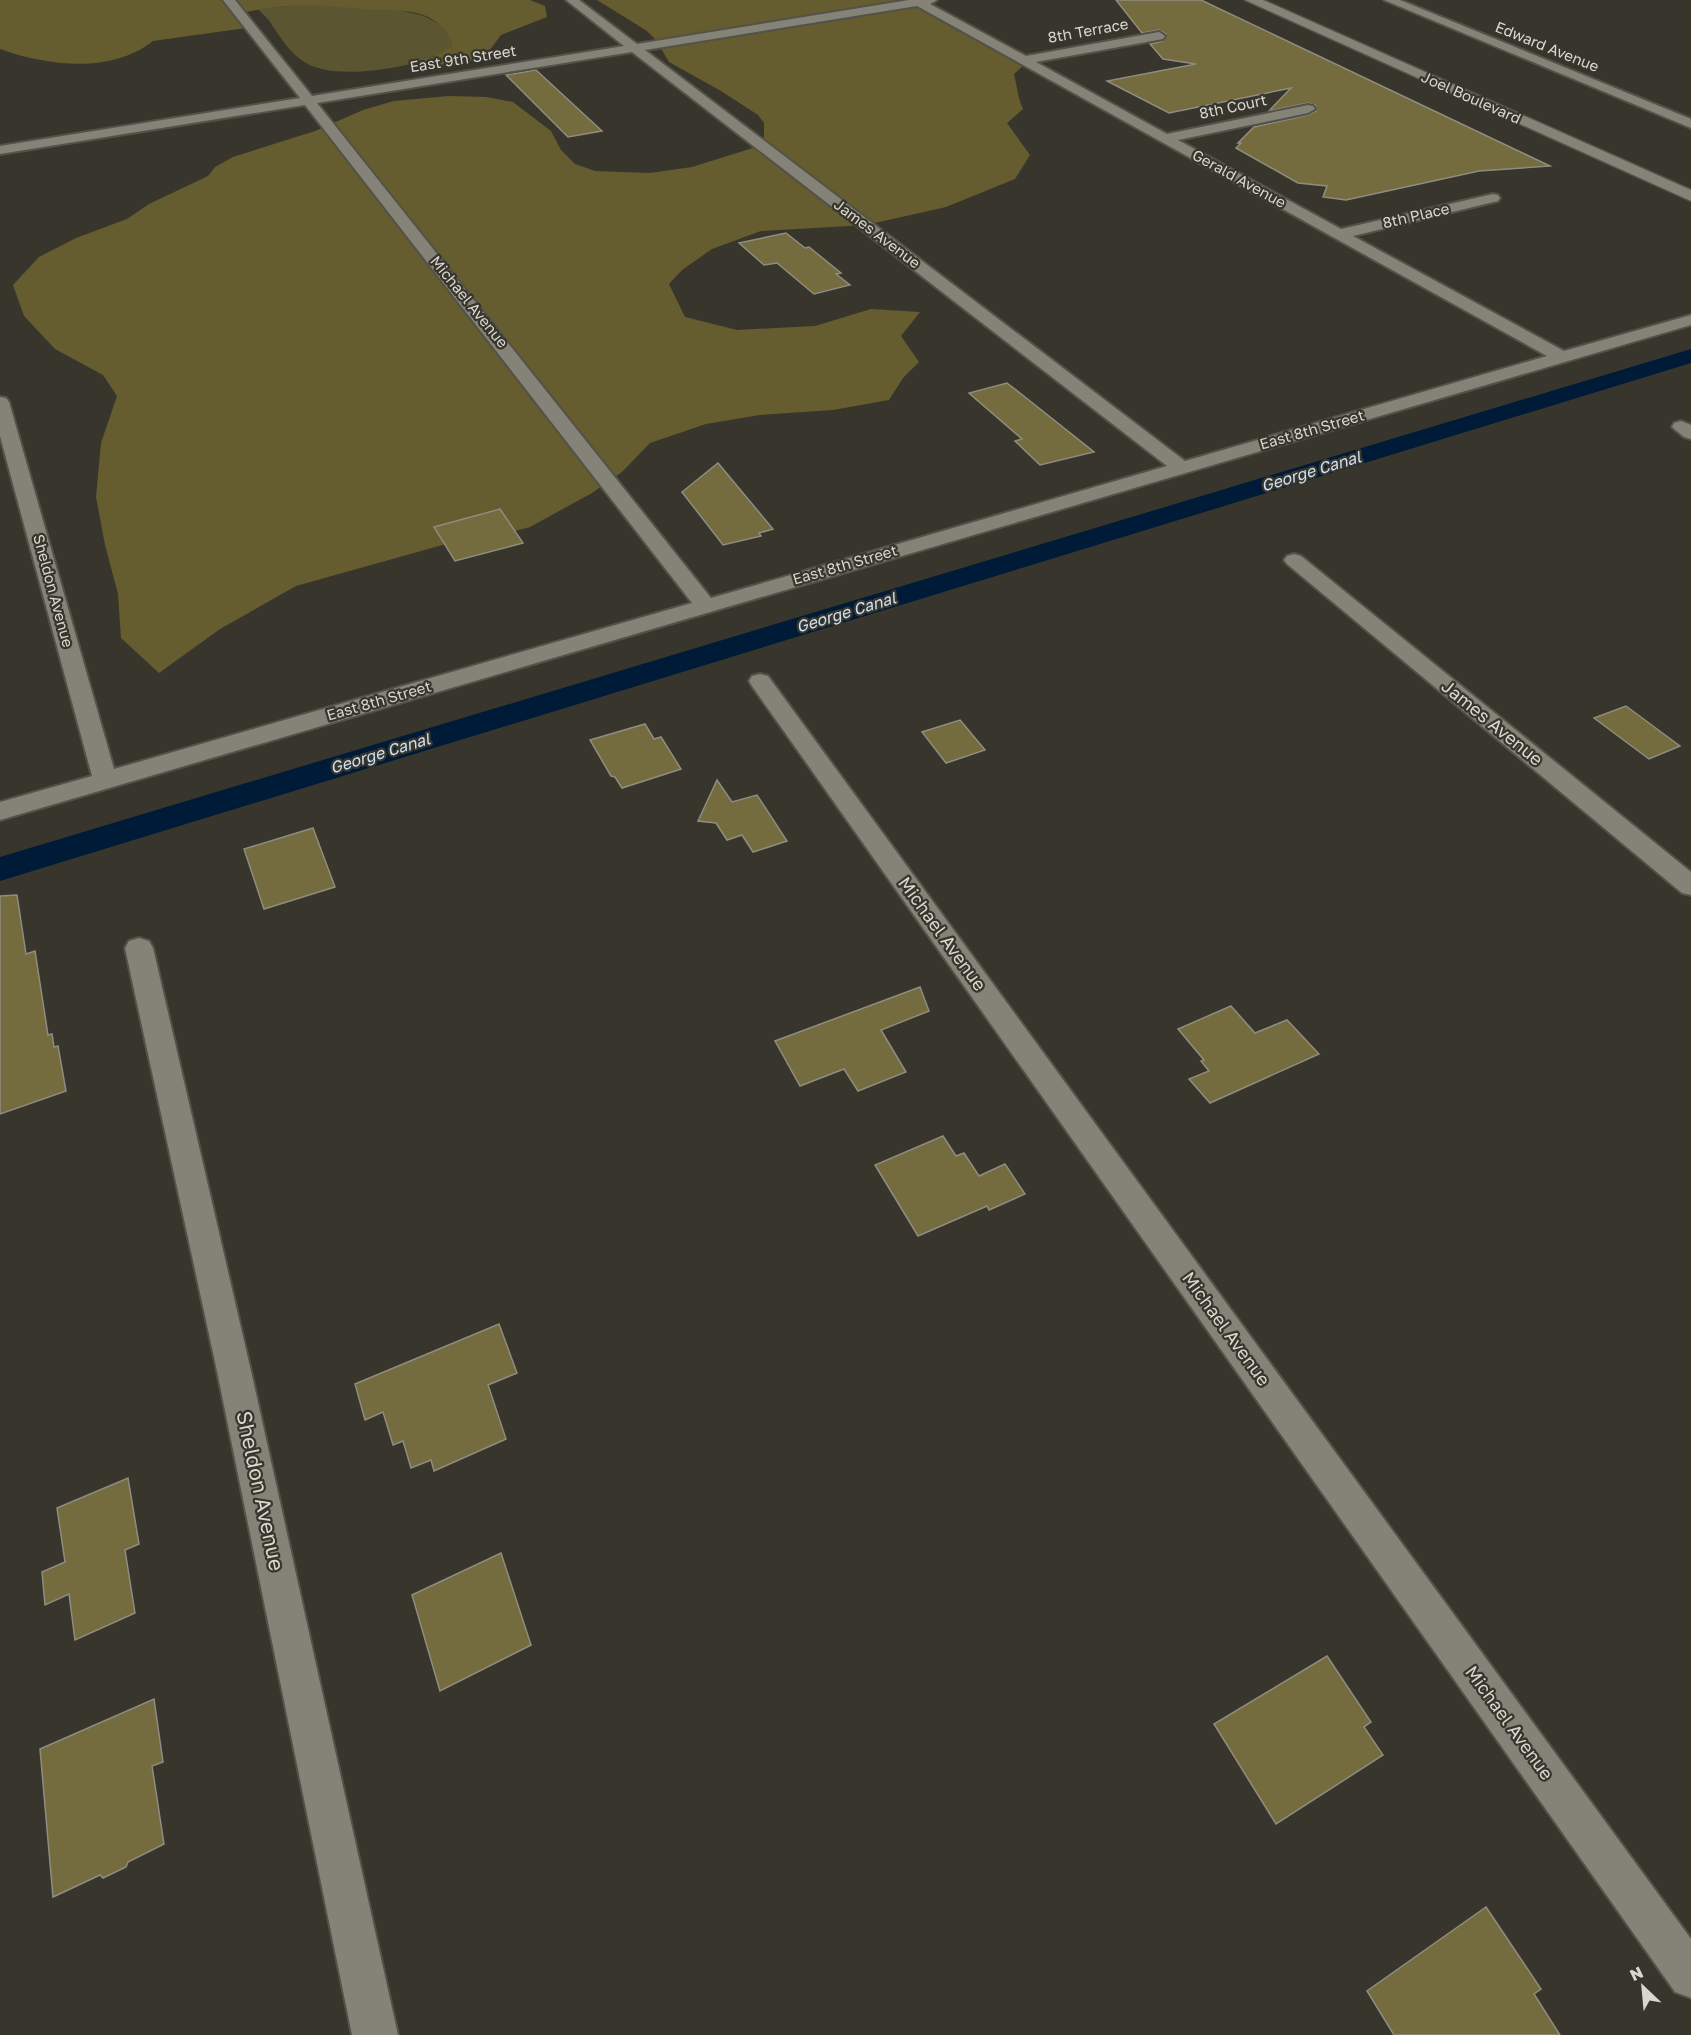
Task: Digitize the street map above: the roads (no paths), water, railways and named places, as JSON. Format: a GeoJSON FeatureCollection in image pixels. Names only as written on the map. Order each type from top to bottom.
{"type":"FeatureCollection","features":[{"type":"Feature","properties":{"kind":"main road","name":"Joel Boulevard"},"geometry":{"type":"LineString","coordinates":[[1252,0],[1691,196]]}},
{"type":"Feature","properties":{"kind":"street","name":"Michael Avenue"},"geometry":{"type":"LineString","coordinates":[[229,0],[507,349],[706,606]]}},
{"type":"Feature","properties":{"kind":"street","name":"James Avenue"},"geometry":{"type":"LineString","coordinates":[[572,0],[1182,468]]}},
{"type":"Feature","properties":{"kind":"street","name":"Edward Avenue"},"geometry":{"type":"LineString","coordinates":[[1390,0],[1691,124]]}},
{"type":"Feature","properties":{"kind":"street","name":"East 9th Street"},"geometry":{"type":"LineString","coordinates":[[0,150],[922,1]]}},
{"type":"Feature","properties":{"kind":"street","name":"Gerald Avenue"},"geometry":{"type":"LineString","coordinates":[[922,1],[1024,60],[1563,358]]}},
{"type":"Feature","properties":{"kind":"street","name":"8th Terrace"},"geometry":{"type":"LineString","coordinates":[[1024,60],[1159,36]]}},
{"type":"Feature","properties":{"kind":"street","name":"8th Court"},"geometry":{"type":"LineString","coordinates":[[1165,138],[1308,109]]}},
{"type":"Feature","properties":{"kind":"street","name":"8th Place"},"geometry":{"type":"LineString","coordinates":[[1340,234],[1493,198]]}},
{"type":"Feature","properties":{"kind":"street","name":"East 8th Street"},"geometry":{"type":"LineString","coordinates":[[0,811],[1691,320]]}},
{"type":"Feature","properties":{"kind":"street","name":"Sheldon Avenue"},"geometry":{"type":"LineString","coordinates":[[0,402],[105,780]]}},
{"type":"Feature","properties":{"kind":"street","name":"James Avenue"},"geometry":{"type":"LineString","coordinates":[[1294,560],[1691,886]]}},
{"type":"Feature","properties":{"kind":"street","name":"Michael Avenue"},"geometry":{"type":"LineString","coordinates":[[760,681],[1691,1976]]}},
{"type":"Feature","properties":{"kind":"street","name":"Sheldon Avenue"},"geometry":{"type":"LineString","coordinates":[[139,948],[234,1371],[375,2035]]}},
{"type":"Feature","properties":{"kind":"waterway","name":"George Canal"},"geometry":{"type":"LineString","coordinates":[[0,869],[1691,356]]}}]}
